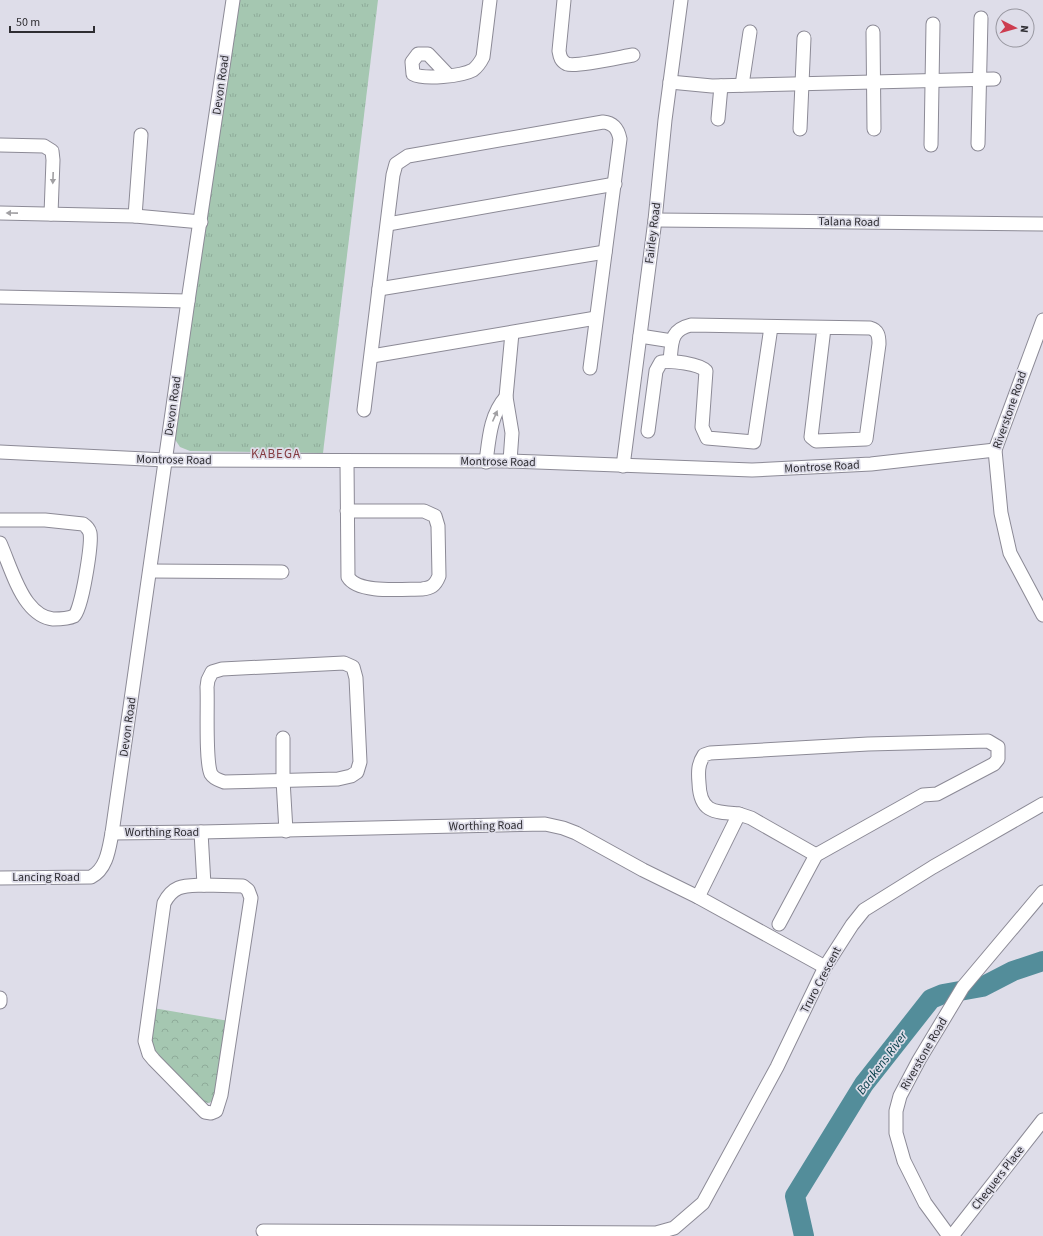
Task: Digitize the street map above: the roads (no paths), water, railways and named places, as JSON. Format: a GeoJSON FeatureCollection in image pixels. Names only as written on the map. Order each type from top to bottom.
{"type":"FeatureCollection","features":[{"type":"Feature","properties":{"kind":"street","name":"Devon Road"},"geometry":{"type":"LineString","coordinates":[[91,877],[100,870],[106,860],[112,832],[188,301],[233,0]]}},
{"type":"Feature","properties":{"kind":"street"},"geometry":{"type":"LineString","coordinates":[[448,75],[467,72],[480,64],[483,57],[490,0]]}},
{"type":"Feature","properties":{"kind":"street"},"geometry":{"type":"LineString","coordinates":[[564,0],[559,51],[563,61],[573,65],[633,55]]}},
{"type":"Feature","properties":{"kind":"street","name":"Fairley Road"},"geometry":{"type":"LineString","coordinates":[[623,466],[655,220],[670,82],[681,0]]}},
{"type":"Feature","properties":{"kind":"street"},"geometry":{"type":"LineString","coordinates":[[978,144],[981,18]]}},
{"type":"Feature","properties":{"kind":"street"},"geometry":{"type":"LineString","coordinates":[[931,145],[933,24]]}},
{"type":"Feature","properties":{"kind":"street"},"geometry":{"type":"LineString","coordinates":[[742,85],[750,32]]}},
{"type":"Feature","properties":{"kind":"street"},"geometry":{"type":"LineString","coordinates":[[873,32],[874,129]]}},
{"type":"Feature","properties":{"kind":"street"},"geometry":{"type":"LineString","coordinates":[[800,129],[804,38]]}},
{"type":"Feature","properties":{"kind":"street"},"geometry":{"type":"LineString","coordinates":[[670,82],[721,86],[994,79]]}},
{"type":"Feature","properties":{"kind":"street"},"geometry":{"type":"LineString","coordinates":[[718,119],[721,86]]}},
{"type":"Feature","properties":{"kind":"street"},"geometry":{"type":"LineString","coordinates":[[364,410],[396,164],[408,156],[603,122],[611,123],[619,132],[620,139],[590,368]]}},
{"type":"Feature","properties":{"kind":"street"},"geometry":{"type":"LineString","coordinates":[[135,216],[141,135]]}},
{"type":"Feature","properties":{"kind":"street"},"geometry":{"type":"LineString","coordinates":[[0,145],[44,146],[52,150],[54,160],[51,214]]}},
{"type":"Feature","properties":{"kind":"street"},"geometry":{"type":"LineString","coordinates":[[388,224],[615,184]]}},
{"type":"Feature","properties":{"kind":"street"},"geometry":{"type":"LineString","coordinates":[[0,213],[135,216],[201,222]]}},
{"type":"Feature","properties":{"kind":"street","name":"Talana Road"},"geometry":{"type":"LineString","coordinates":[[655,220],[1043,224]]}},
{"type":"Feature","properties":{"kind":"street"},"geometry":{"type":"LineString","coordinates":[[379,289],[605,252]]}},
{"type":"Feature","properties":{"kind":"street"},"geometry":{"type":"LineString","coordinates":[[0,297],[188,301]]}},
{"type":"Feature","properties":{"kind":"street"},"geometry":{"type":"LineString","coordinates":[[372,356],[596,318]]}},
{"type":"Feature","properties":{"kind":"street","name":"Riverstone Road"},"geometry":{"type":"LineString","coordinates":[[1043,320],[995,450],[1001,513],[1010,553],[1043,615]]}},
{"type":"Feature","properties":{"kind":"street"},"geometry":{"type":"LineString","coordinates":[[670,361],[672,341],[675,333],[680,328],[691,326],[870,328],[877,333],[879,344],[866,439],[816,441],[811,437],[824,328]]}},
{"type":"Feature","properties":{"kind":"street"},"geometry":{"type":"LineString","coordinates":[[648,431],[656,371],[661,362],[670,361],[702,367],[706,371],[702,428],[707,438],[754,442],[771,327]]}},
{"type":"Feature","properties":{"kind":"street"},"geometry":{"type":"LineString","coordinates":[[510,461],[512,433],[506,397],[512,333]]}},
{"type":"Feature","properties":{"kind":"street"},"geometry":{"type":"LineString","coordinates":[[640,336],[672,341]]}},
{"type":"Feature","properties":{"kind":"street"},"geometry":{"type":"LineString","coordinates":[[486,462],[490,426],[501,402],[506,397]]}},
{"type":"Feature","properties":{"kind":"street","name":"Montrose Road"},"geometry":{"type":"LineString","coordinates":[[0,452],[166,460],[347,462],[510,461],[752,470],[871,464],[995,450]]}},
{"type":"Feature","properties":{"kind":"street"},"geometry":{"type":"LineString","coordinates":[[347,462],[347,511],[348,577],[351,581],[366,588],[428,589],[436,584],[439,576],[438,526],[435,516],[424,511],[347,511]]}},
{"type":"Feature","properties":{"kind":"street"},"geometry":{"type":"LineString","coordinates":[[0,520],[45,520],[83,524],[87,527],[90,536],[84,592],[77,612],[74,616],[61,619],[46,618],[38,613],[22,593],[0,543]]}},
{"type":"Feature","properties":{"kind":"street"},"geometry":{"type":"LineString","coordinates":[[150,571],[282,572]]}},
{"type":"Feature","properties":{"kind":"street"},"geometry":{"type":"LineString","coordinates":[[349,664],[353,667],[356,678],[360,762],[357,772],[352,776],[338,779],[283,780],[224,782],[216,779],[212,775],[208,760],[207,687],[209,676],[212,672],[222,669],[349,664]]}},
{"type":"Feature","properties":{"kind":"street"},"geometry":{"type":"LineString","coordinates":[[283,738],[283,780],[286,831]]}},
{"type":"Feature","properties":{"kind":"street"},"geometry":{"type":"LineString","coordinates":[[779,924],[816,855],[923,795],[937,794],[994,764],[998,759],[998,747],[988,741],[868,744],[710,753],[704,755],[698,770],[699,798],[703,804],[718,812],[739,814],[751,818],[816,855]]}},
{"type":"Feature","properties":{"kind":"street","name":"Truro Crescent"},"geometry":{"type":"LineString","coordinates":[[486,1234],[656,1233],[674,1228],[703,1204],[777,1067],[825,967],[852,925],[864,910],[933,867],[1043,804]]}},
{"type":"Feature","properties":{"kind":"street"},"geometry":{"type":"LineString","coordinates":[[698,897],[739,814]]}},
{"type":"Feature","properties":{"kind":"street","name":"Worthing Road"},"geometry":{"type":"LineString","coordinates":[[112,832],[286,831],[545,824],[576,833],[643,870],[698,897],[825,967]]}},
{"type":"Feature","properties":{"kind":"street"},"geometry":{"type":"LineString","coordinates":[[201,832],[204,885]]}},
{"type":"Feature","properties":{"kind":"street","name":"Lancing Road"},"geometry":{"type":"LineString","coordinates":[[0,878],[91,877]]}},
{"type":"Feature","properties":{"kind":"street"},"geometry":{"type":"LineString","coordinates":[[204,885],[243,886],[248,890],[251,898],[221,1095],[216,1110],[211,1113],[205,1112],[199,1107],[154,1060],[149,1054],[145,1041],[164,903],[172,891],[178,887],[204,885]]}},
{"type":"Feature","properties":{"kind":"street","name":"Riverstone Road"},"geometry":{"type":"LineString","coordinates":[[949,1236],[925,1203],[904,1161],[897,1139],[896,1111],[900,1096],[919,1060],[960,991],[1043,892]]}},
{"type":"Feature","properties":{"kind":"street","name":"Chequers Place"},"geometry":{"type":"LineString","coordinates":[[952,1236],[1043,1120]]}},
{"type":"Feature","properties":{"kind":"street"},"geometry":{"type":"LineString","coordinates":[[264,1231],[486,1234]]}},
{"type":"Feature","properties":{"kind":"waterway","name":"Baakens River"},"geometry":{"type":"LineString","coordinates":[[804,1236],[795,1196],[864,1084],[931,999],[943,994],[982,987],[1013,971],[1043,961]]}},
{"type":"Feature","properties":{"kind":"district","name":"KABEGA"},"geometry":{"type":"Point","coordinates":[276,454]}}]}
